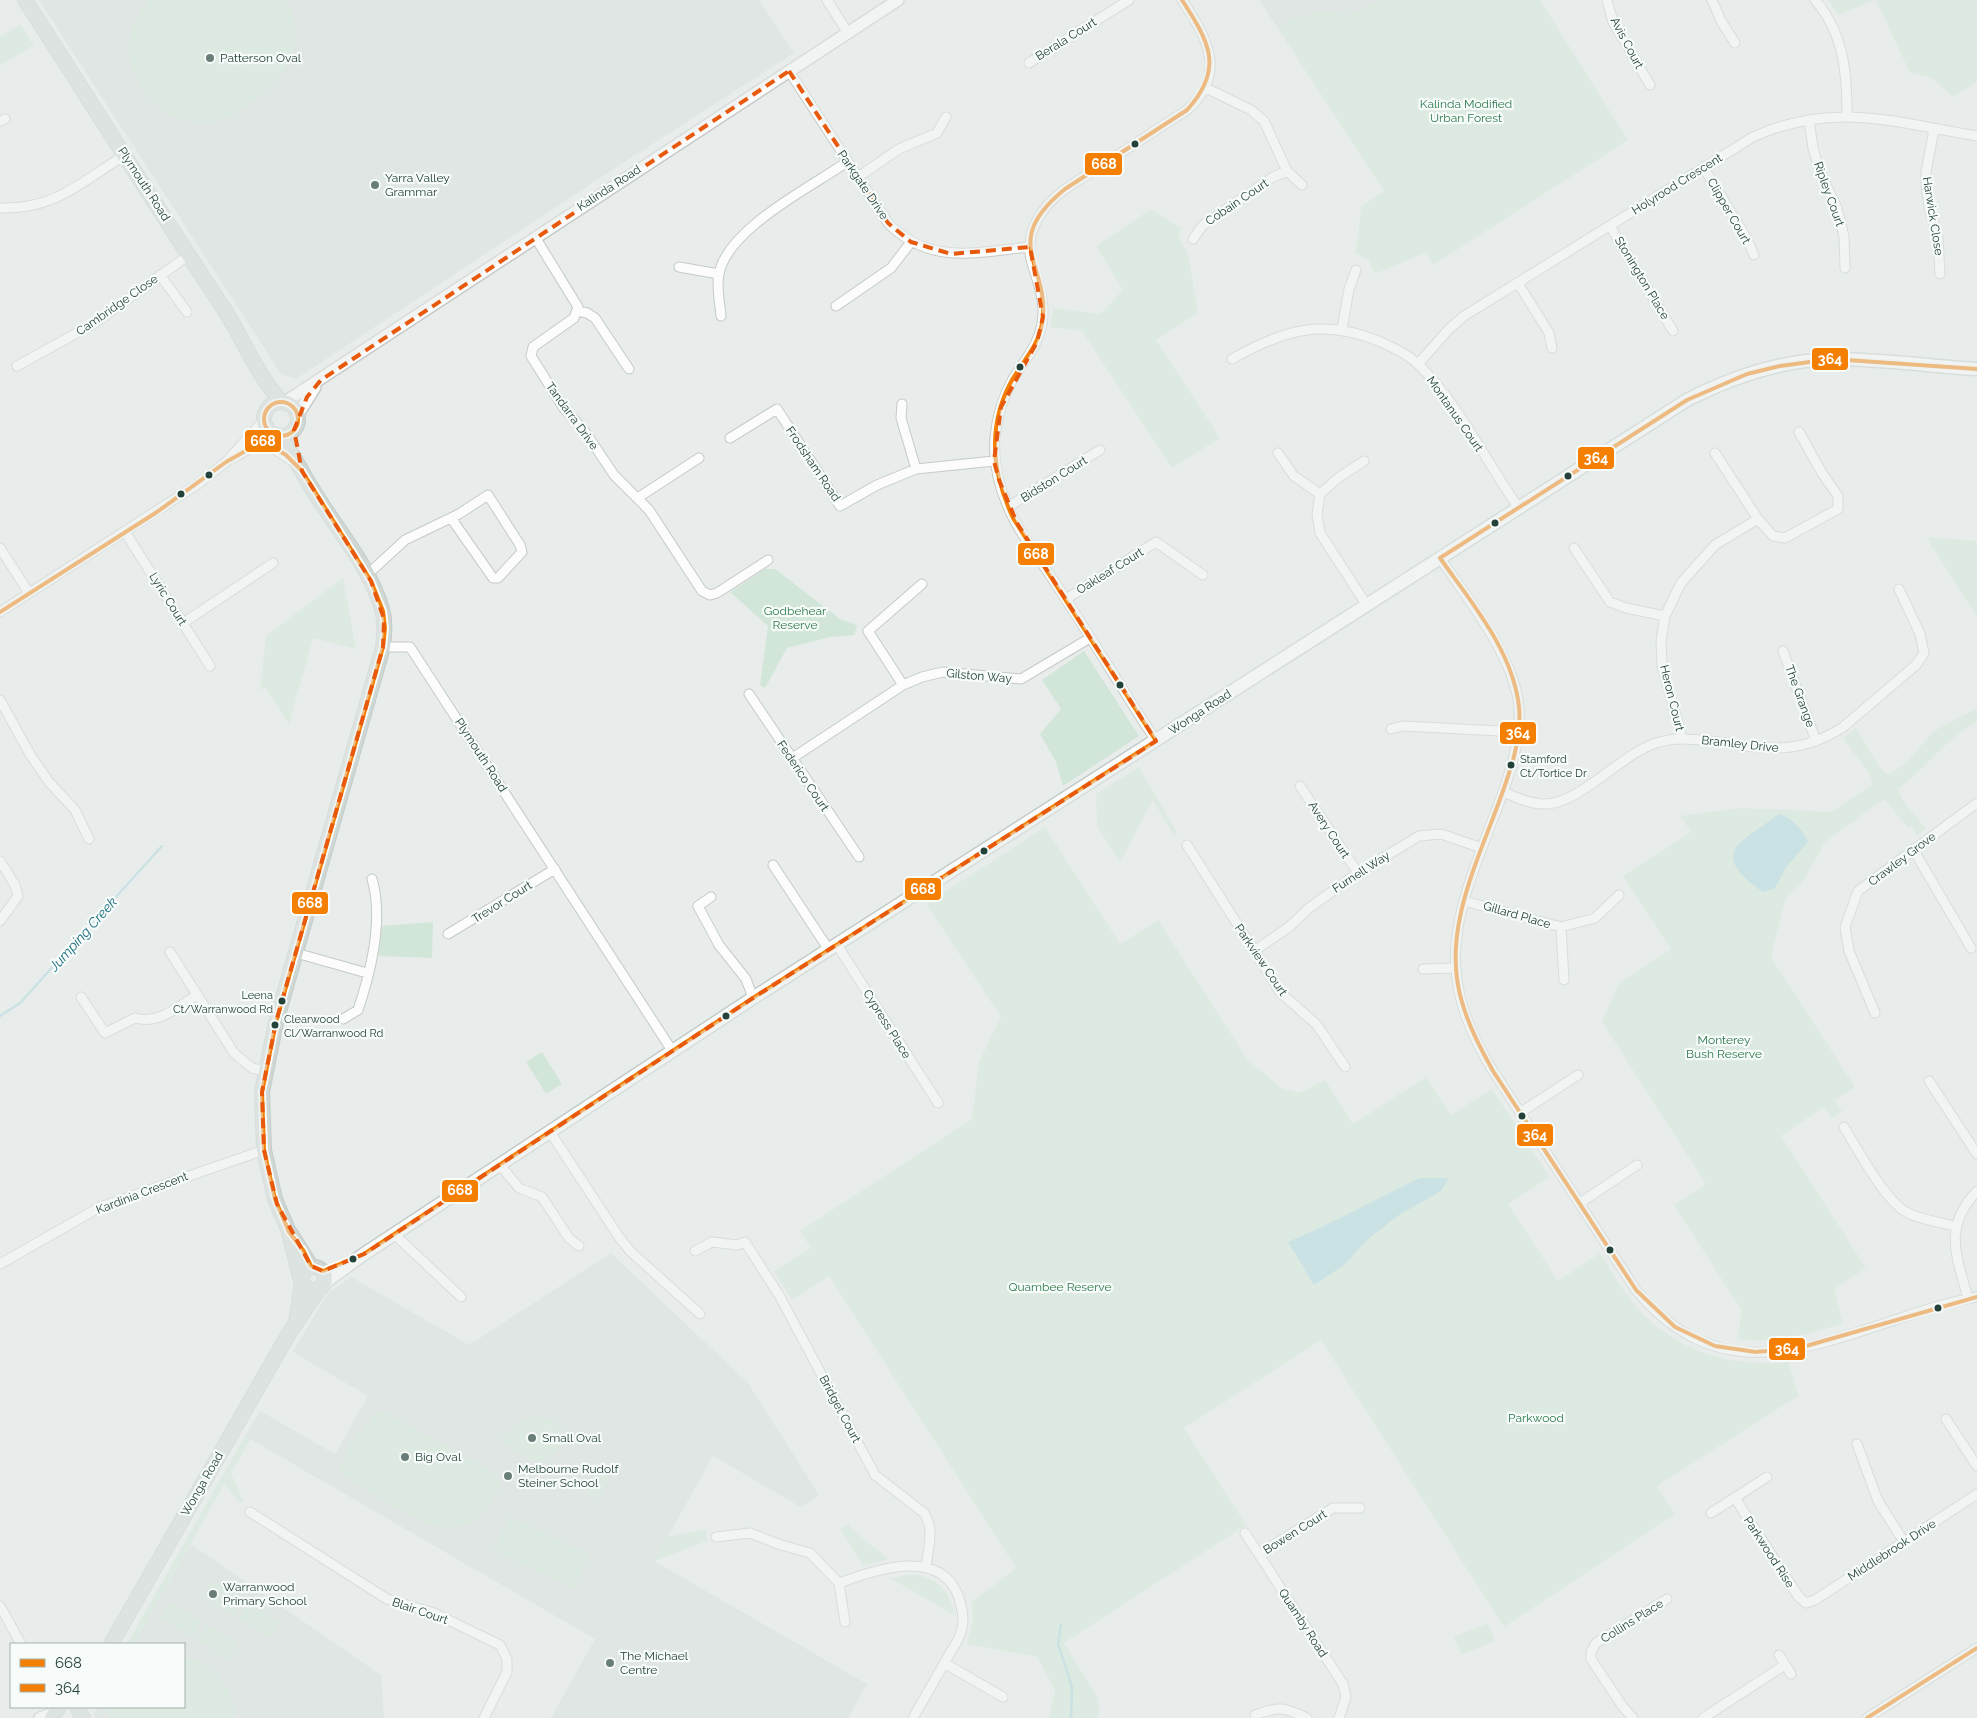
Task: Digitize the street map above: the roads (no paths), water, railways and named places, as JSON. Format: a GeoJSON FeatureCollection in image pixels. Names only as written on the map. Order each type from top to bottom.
{"type":"FeatureCollection","features":[{"type":"Feature","properties":{"kind":"main road","name":"Plymouth Road"},"geometry":{"type":"LineString","coordinates":[[25,0],[227,313],[258,371],[284,402]]}},
{"type":"Feature","properties":{"kind":"main road","name":"Wonga Road"},"geometry":{"type":"LineString","coordinates":[[112,1643],[295,1324],[319,1277],[364,1254],[753,998],[1687,400],[1747,374],[1780,366],[1832,360],[1977,369]]}},
{"type":"Feature","properties":{"kind":"main road","name":"Plymouth Road"},"geometry":{"type":"LineString","coordinates":[[258,371],[265,416]]}},
{"type":"Feature","properties":{"kind":"main road"},"geometry":{"type":"LineString","coordinates":[[302,471],[294,430],[297,416],[293,407],[284,402],[272,404],[265,416],[267,429],[272,437],[289,448],[302,471],[367,575],[383,611],[385,628],[383,648],[296,953],[265,1071],[262,1117],[264,1150],[275,1199],[289,1232],[319,1277]]}},
{"type":"Feature","properties":{"kind":"main road"},"geometry":{"type":"LineString","coordinates":[[272,437],[284,436],[294,430]]}},
{"type":"Feature","properties":{"kind":"main road"},"geometry":{"type":"LineString","coordinates":[[289,1232],[295,1262],[301,1280],[308,1290],[319,1277]]}},
{"type":"Feature","properties":{"kind":"main road"},"geometry":{"type":"LineString","coordinates":[[301,1280],[304,1270],[319,1277]]}},
{"type":"Feature","properties":{"kind":"main road","name":"Wonga Road"},"geometry":{"type":"LineString","coordinates":[[295,1324],[301,1280]]}},
{"type":"Feature","properties":{"kind":"street"},"geometry":{"type":"LineString","coordinates":[[827,0],[848,33]]}},
{"type":"Feature","properties":{"kind":"street","name":"Kalinda Road"},"geometry":{"type":"LineString","coordinates":[[284,402],[299,395],[534,237],[898,0]]}},
{"type":"Feature","properties":{"kind":"street","name":"Berala Court"},"geometry":{"type":"LineString","coordinates":[[1029,63],[1129,0]]}},
{"type":"Feature","properties":{"kind":"street"},"geometry":{"type":"LineString","coordinates":[[1156,741],[1008,507],[994,461],[995,436],[1001,407],[1014,378],[1037,342],[1043,316],[1042,295],[1030,247],[1036,223],[1051,200],[1187,110],[1197,102],[1206,88],[1210,63],[1209,47],[1182,0]]}},
{"type":"Feature","properties":{"kind":"street","name":"Avis Court"},"geometry":{"type":"LineString","coordinates":[[1607,0],[1613,22],[1650,85]]}},
{"type":"Feature","properties":{"kind":"street"},"geometry":{"type":"LineString","coordinates":[[1712,0],[1720,21],[1735,43]]}},
{"type":"Feature","properties":{"kind":"street"},"geometry":{"type":"LineString","coordinates":[[1815,0],[1835,31],[1842,53],[1847,77],[1847,115]]}},
{"type":"Feature","properties":{"kind":"street","name":"Parkgate Drive"},"geometry":{"type":"LineString","coordinates":[[789,71],[888,223],[910,242],[929,250],[950,254],[1030,247]]}},
{"type":"Feature","properties":{"kind":"street"},"geometry":{"type":"LineString","coordinates":[[1206,88],[1252,110],[1264,121],[1286,171],[1302,185]]}},
{"type":"Feature","properties":{"kind":"street","name":"Holyrood Crescent"},"geometry":{"type":"LineString","coordinates":[[1418,364],[1460,319],[1760,134],[1790,123],[1847,115],[1977,136]]}},
{"type":"Feature","properties":{"kind":"street"},"geometry":{"type":"LineString","coordinates":[[858,177],[898,149],[937,133],[946,117]]}},
{"type":"Feature","properties":{"kind":"street","name":"Ripley Court"},"geometry":{"type":"LineString","coordinates":[[1809,120],[1813,148],[1820,172],[1836,208],[1844,236],[1845,268]]}},
{"type":"Feature","properties":{"kind":"street","name":"Harwick Close"},"geometry":{"type":"LineString","coordinates":[[1934,129],[1926,172],[1926,185],[1929,208],[1938,238],[1940,274]]}},
{"type":"Feature","properties":{"kind":"street"},"geometry":{"type":"LineString","coordinates":[[0,208],[30,208],[52,201],[125,155]]}},
{"type":"Feature","properties":{"kind":"street"},"geometry":{"type":"LineString","coordinates":[[721,316],[719,274],[729,248],[746,229],[848,162]]}},
{"type":"Feature","properties":{"kind":"street","name":"Clipper Court"},"geometry":{"type":"LineString","coordinates":[[1704,168],[1746,236],[1754,255]]}},
{"type":"Feature","properties":{"kind":"street","name":"Cobain Court"},"geometry":{"type":"LineString","coordinates":[[1193,239],[1202,226],[1272,177],[1286,171]]}},
{"type":"Feature","properties":{"kind":"street","name":"Stonington Place"},"geometry":{"type":"LineString","coordinates":[[1610,226],[1673,331]]}},
{"type":"Feature","properties":{"kind":"street"},"geometry":{"type":"LineString","coordinates":[[534,237],[576,303],[577,312],[586,313],[595,318],[629,369]]}},
{"type":"Feature","properties":{"kind":"street"},"geometry":{"type":"LineString","coordinates":[[836,306],[891,268],[910,242]]}},
{"type":"Feature","properties":{"kind":"street","name":"Cambridge Close"},"geometry":{"type":"LineString","coordinates":[[17,366],[93,324],[189,255]]}},
{"type":"Feature","properties":{"kind":"street"},"geometry":{"type":"LineString","coordinates":[[679,267],[719,274]]}},
{"type":"Feature","properties":{"kind":"street"},"geometry":{"type":"LineString","coordinates":[[1342,329],[1349,288],[1356,270]]}},
{"type":"Feature","properties":{"kind":"street"},"geometry":{"type":"LineString","coordinates":[[160,275],[187,312]]}},
{"type":"Feature","properties":{"kind":"street"},"geometry":{"type":"LineString","coordinates":[[1518,283],[1549,333],[1552,348]]}},
{"type":"Feature","properties":{"kind":"street","name":"Tandarra Drive"},"geometry":{"type":"LineString","coordinates":[[577,312],[574,318],[533,346],[531,356],[563,407],[586,434],[614,475],[639,498],[702,591],[710,595],[726,588],[768,560]]}},
{"type":"Feature","properties":{"kind":"street","name":"Montanus Court"},"geometry":{"type":"LineString","coordinates":[[1232,359],[1285,334],[1300,330],[1342,329],[1394,348],[1418,364],[1443,393],[1518,507]]}},
{"type":"Feature","properties":{"kind":"street"},"geometry":{"type":"LineString","coordinates":[[258,371],[282,391],[299,395]]}},
{"type":"Feature","properties":{"kind":"street","name":"Kalinda Road"},"geometry":{"type":"LineString","coordinates":[[297,416],[307,397],[321,380]]}},
{"type":"Feature","properties":{"kind":"street"},"geometry":{"type":"LineString","coordinates":[[902,404],[901,418],[916,468]]}},
{"type":"Feature","properties":{"kind":"street","name":"Frodsham Road"},"geometry":{"type":"LineString","coordinates":[[730,438],[777,409],[840,506],[878,485],[916,468],[994,461]]}},
{"type":"Feature","properties":{"kind":"street"},"geometry":{"type":"LineString","coordinates":[[226,462],[265,416]]}},
{"type":"Feature","properties":{"kind":"street"},"geometry":{"type":"LineString","coordinates":[[1715,453],[1758,518],[1773,536],[1785,538],[1838,508],[1838,496],[1822,473],[1799,432]]}},
{"type":"Feature","properties":{"kind":"street"},"geometry":{"type":"LineString","coordinates":[[0,612],[198,484],[226,462],[272,437]]}},
{"type":"Feature","properties":{"kind":"street","name":"Bidston Court"},"geometry":{"type":"LineString","coordinates":[[1008,507],[1100,450]]}},
{"type":"Feature","properties":{"kind":"street"},"geometry":{"type":"LineString","coordinates":[[1278,453],[1294,476],[1320,494]]}},
{"type":"Feature","properties":{"kind":"street"},"geometry":{"type":"LineString","coordinates":[[639,498],[699,458]]}},
{"type":"Feature","properties":{"kind":"street"},"geometry":{"type":"LineString","coordinates":[[1364,461],[1338,478],[1320,494],[1317,515],[1320,533],[1366,604]]}},
{"type":"Feature","properties":{"kind":"street"},"geometry":{"type":"LineString","coordinates":[[367,575],[405,540],[451,518],[488,495],[520,545],[522,552],[498,578],[493,578],[451,518]]}},
{"type":"Feature","properties":{"kind":"street","name":"Heron Court"},"geometry":{"type":"LineString","coordinates":[[1682,738],[1662,665],[1661,641],[1665,616],[1681,582],[1715,545],[1758,518]]}},
{"type":"Feature","properties":{"kind":"street","name":"Lyric Court"},"geometry":{"type":"LineString","coordinates":[[125,532],[210,666]]}},
{"type":"Feature","properties":{"kind":"street","name":"Oakleaf Court"},"geometry":{"type":"LineString","coordinates":[[1066,599],[1156,542],[1203,575]]}},
{"type":"Feature","properties":{"kind":"street"},"geometry":{"type":"LineString","coordinates":[[0,548],[29,593]]}},
{"type":"Feature","properties":{"kind":"street"},"geometry":{"type":"LineString","coordinates":[[1574,548],[1610,602],[1626,608],[1665,616]]}},
{"type":"Feature","properties":{"kind":"street"},"geometry":{"type":"LineString","coordinates":[[1440,558],[1505,660],[1513,680],[1518,706],[1516,753],[1464,900],[1457,928],[1455,968],[1464,1013],[1479,1048],[1636,1290],[1651,1308],[1677,1329],[1705,1344],[1743,1353],[1782,1352],[1973,1298],[1955,1246],[1955,1226],[1967,1202],[1977,1191]]}},
{"type":"Feature","properties":{"kind":"street"},"geometry":{"type":"LineString","coordinates":[[183,623],[273,563]]}},
{"type":"Feature","properties":{"kind":"street"},"geometry":{"type":"LineString","coordinates":[[903,685],[868,631],[922,584]]}},
{"type":"Feature","properties":{"kind":"street","name":"Bramley Drive"},"geometry":{"type":"LineString","coordinates":[[1503,792],[1534,803],[1559,802],[1639,751],[1656,743],[1682,738],[1780,749],[1799,747],[1842,728],[1916,665],[1924,653],[1920,634],[1899,589]]}},
{"type":"Feature","properties":{"kind":"street","name":"Gilston Way"},"geometry":{"type":"LineString","coordinates":[[791,759],[903,685],[922,677],[943,672],[1021,679],[1090,638]]}},
{"type":"Feature","properties":{"kind":"street","name":"Plymouth Road"},"geometry":{"type":"LineString","coordinates":[[383,648],[410,647],[673,1052]]}},
{"type":"Feature","properties":{"kind":"street","name":"The Grange"},"geometry":{"type":"LineString","coordinates":[[1783,651],[1816,741]]}},
{"type":"Feature","properties":{"kind":"street","name":"Federico Court"},"geometry":{"type":"LineString","coordinates":[[749,694],[791,759],[859,857]]}},
{"type":"Feature","properties":{"kind":"street"},"geometry":{"type":"LineString","coordinates":[[0,700],[31,756],[49,782],[75,810],[89,839]]}},
{"type":"Feature","properties":{"kind":"street"},"geometry":{"type":"LineString","coordinates":[[1391,729],[1403,726],[1518,732]]}},
{"type":"Feature","properties":{"kind":"street","name":"Avery Court"},"geometry":{"type":"LineString","coordinates":[[1300,786],[1358,873]]}},
{"type":"Feature","properties":{"kind":"street","name":"Crawley Grove"},"geometry":{"type":"LineString","coordinates":[[1874,1013],[1850,951],[1845,927],[1858,891],[1977,804]]}},
{"type":"Feature","properties":{"kind":"street","name":"Furnell Way"},"geometry":{"type":"LineString","coordinates":[[1254,951],[1289,927],[1309,908],[1358,873],[1419,836],[1441,834],[1482,848]]}},
{"type":"Feature","properties":{"kind":"street","name":"Parkview Court"},"geometry":{"type":"LineString","coordinates":[[1187,845],[1281,993],[1317,1025],[1345,1067]]}},
{"type":"Feature","properties":{"kind":"street"},"geometry":{"type":"LineString","coordinates":[[1913,849],[1971,948]]}},
{"type":"Feature","properties":{"kind":"street"},"geometry":{"type":"LineString","coordinates":[[0,861],[15,885],[18,896],[0,921]]}},
{"type":"Feature","properties":{"kind":"street","name":"Cypress Place"},"geometry":{"type":"LineString","coordinates":[[773,865],[801,910],[833,947],[938,1103]]}},
{"type":"Feature","properties":{"kind":"street","name":"Trevor Court"},"geometry":{"type":"LineString","coordinates":[[448,934],[555,869]]}},
{"type":"Feature","properties":{"kind":"street"},"geometry":{"type":"LineString","coordinates":[[343,1019],[358,1010],[374,949],[376,893],[372,879]]}},
{"type":"Feature","properties":{"kind":"street","name":"Gillard Place"},"geometry":{"type":"LineString","coordinates":[[1464,900],[1561,927],[1594,918],[1619,895]]}},
{"type":"Feature","properties":{"kind":"street"},"geometry":{"type":"LineString","coordinates":[[710,897],[698,906],[719,945],[746,979],[753,998]]}},
{"type":"Feature","properties":{"kind":"street"},"geometry":{"type":"LineString","coordinates":[[1561,927],[1564,980]]}},
{"type":"Feature","properties":{"kind":"street"},"geometry":{"type":"LineString","coordinates":[[170,952],[234,1053],[252,1068],[265,1071]]}},
{"type":"Feature","properties":{"kind":"street"},"geometry":{"type":"LineString","coordinates":[[296,953],[367,973]]}},
{"type":"Feature","properties":{"kind":"street"},"geometry":{"type":"LineString","coordinates":[[1423,969],[1455,968]]}},
{"type":"Feature","properties":{"kind":"street"},"geometry":{"type":"LineString","coordinates":[[81,997],[105,1033],[135,1018],[146,1022],[158,1018],[197,995]]}},
{"type":"Feature","properties":{"kind":"street"},"geometry":{"type":"LineString","coordinates":[[1521,1112],[1578,1075]]}},
{"type":"Feature","properties":{"kind":"street"},"geometry":{"type":"LineString","coordinates":[[1929,1081],[1977,1154]]}},
{"type":"Feature","properties":{"kind":"street"},"geometry":{"type":"LineString","coordinates":[[1844,1127],[1894,1202],[1905,1211],[1923,1219],[1955,1226]]}},
{"type":"Feature","properties":{"kind":"street"},"geometry":{"type":"LineString","coordinates":[[550,1132],[619,1237],[658,1277],[700,1314]]}},
{"type":"Feature","properties":{"kind":"street","name":"Kardinia Crescent"},"geometry":{"type":"LineString","coordinates":[[0,1264],[100,1207],[264,1150]]}},
{"type":"Feature","properties":{"kind":"street"},"geometry":{"type":"LineString","coordinates":[[500,1165],[519,1188],[542,1196],[569,1238],[579,1246]]}},
{"type":"Feature","properties":{"kind":"street"},"geometry":{"type":"LineString","coordinates":[[1580,1203],[1637,1165]]}},
{"type":"Feature","properties":{"kind":"street"},"geometry":{"type":"LineString","coordinates":[[394,1234],[461,1297]]}},
{"type":"Feature","properties":{"kind":"street","name":"Bridget Court"},"geometry":{"type":"LineString","coordinates":[[695,1252],[712,1242],[737,1245],[745,1242],[780,1295],[875,1475],[924,1513],[928,1519],[931,1526],[926,1567]]}},
{"type":"Feature","properties":{"kind":"street"},"geometry":{"type":"LineString","coordinates":[[1946,1419],[1977,1466]]}},
{"type":"Feature","properties":{"kind":"street"},"geometry":{"type":"LineString","coordinates":[[1856,1444],[1878,1501],[1904,1542]]}},
{"type":"Feature","properties":{"kind":"street"},"geometry":{"type":"LineString","coordinates":[[1711,1513],[1767,1476]]}},
{"type":"Feature","properties":{"kind":"street","name":"Middlebrook Drive"},"geometry":{"type":"LineString","coordinates":[[1806,1603],[1815,1600],[1977,1494]]}},
{"type":"Feature","properties":{"kind":"street","name":"Parkwood Rise"},"geometry":{"type":"LineString","coordinates":[[1735,1498],[1798,1596],[1806,1603]]}},
{"type":"Feature","properties":{"kind":"street","name":"Bowen Court"},"geometry":{"type":"LineString","coordinates":[[1260,1554],[1333,1508],[1360,1508]]}},
{"type":"Feature","properties":{"kind":"street","name":"Blair Court"},"geometry":{"type":"LineString","coordinates":[[250,1512],[387,1599],[434,1613],[500,1645],[504,1651],[508,1666],[484,1718]]}},
{"type":"Feature","properties":{"kind":"street"},"geometry":{"type":"LineString","coordinates":[[716,1537],[750,1533],[780,1545],[810,1553],[839,1582],[845,1622]]}},
{"type":"Feature","properties":{"kind":"street","name":"Quamby Road"},"geometry":{"type":"LineString","coordinates":[[1246,1533],[1342,1684],[1346,1698],[1339,1718]]}},
{"type":"Feature","properties":{"kind":"street"},"geometry":{"type":"LineString","coordinates":[[839,1582],[868,1572],[907,1565],[926,1567],[941,1574],[956,1591],[962,1608],[961,1632],[913,1718]]}},
{"type":"Feature","properties":{"kind":"street","name":"Collins Place"},"geometry":{"type":"LineString","coordinates":[[1634,1718],[1623,1707],[1591,1659],[1591,1652],[1596,1642],[1667,1599]]}},
{"type":"Feature","properties":{"kind":"street"},"geometry":{"type":"LineString","coordinates":[[0,1606],[20,1643]]}},
{"type":"Feature","properties":{"kind":"street"},"geometry":{"type":"LineString","coordinates":[[1867,1718],[1977,1648]]}},
{"type":"Feature","properties":{"kind":"street"},"geometry":{"type":"LineString","coordinates":[[1779,1655],[1791,1674]]}},
{"type":"Feature","properties":{"kind":"street"},"geometry":{"type":"LineString","coordinates":[[944,1663],[1003,1697]]}},
{"type":"Feature","properties":{"kind":"street"},"geometry":{"type":"LineString","coordinates":[[1703,1718],[1785,1665]]}},
{"type":"Feature","properties":{"kind":"street"},"geometry":{"type":"LineString","coordinates":[[1255,1714],[1275,1708],[1288,1709],[1307,1718]]}},
{"type":"Feature","properties":{"kind":"street"},"geometry":{"type":"LineString","coordinates":[[40,1718],[55,1711]]}},
{"type":"Feature","properties":{"kind":"water"},"geometry":{"type":"Polygon","coordinates":[[[1779,814],[1789,818],[1803,833],[1808,842],[1787,866],[1775,888],[1763,892],[1746,879],[1736,867],[1733,858],[1735,849],[1742,841],[1779,814]]]}},
{"type":"Feature","properties":{"kind":"water"},"geometry":{"type":"Polygon","coordinates":[[[1420,1178],[1449,1178],[1441,1191],[1399,1215],[1368,1239],[1344,1265],[1314,1285],[1288,1242],[1420,1178]]]}},
{"type":"Feature","properties":{"kind":"waterway","name":"Jumping Creek"},"geometry":{"type":"LineString","coordinates":[[0,1016],[20,1003],[162,846]]}},
{"type":"Feature","properties":{"kind":"waterway"},"geometry":{"type":"LineString","coordinates":[[1061,1625],[1058,1644],[1072,1687],[1071,1718]]}},
{"type":"Feature","properties":{"kind":"place","name":"Patterson Oval"},"geometry":{"type":"Point","coordinates":[210,58]}},
{"type":"Feature","properties":{"kind":"place","name":"Yarra Valley Grammar"},"geometry":{"type":"Point","coordinates":[375,185]}},
{"type":"Feature","properties":{"kind":"place","name":"Stamford Ct/Tortice Dr"},"geometry":{"type":"Point","coordinates":[1511,765]}},
{"type":"Feature","properties":{"kind":"place","name":"Leena Ct/Warranwood Rd"},"geometry":{"type":"Point","coordinates":[282,1001]}},
{"type":"Feature","properties":{"kind":"place","name":"Clearwood Cl/Warranwood Rd"},"geometry":{"type":"Point","coordinates":[275,1025]}},
{"type":"Feature","properties":{"kind":"place","name":"Small Oval"},"geometry":{"type":"Point","coordinates":[532,1438]}},
{"type":"Feature","properties":{"kind":"place","name":"Big Oval"},"geometry":{"type":"Point","coordinates":[405,1457]}},
{"type":"Feature","properties":{"kind":"place","name":"Melbourne Rudolf Steiner School"},"geometry":{"type":"Point","coordinates":[508,1476]}},
{"type":"Feature","properties":{"kind":"place","name":"Warranwood Primary School"},"geometry":{"type":"Point","coordinates":[213,1594]}},
{"type":"Feature","properties":{"kind":"place","name":"The Michael Centre"},"geometry":{"type":"Point","coordinates":[610,1663]}},
{"type":"Feature","properties":{"kind":"park label","name":"Kalinda Modified Urban Forest"},"geometry":{"type":"Point","coordinates":[1466,111]}},
{"type":"Feature","properties":{"kind":"park label","name":"Godbehear Reserve"},"geometry":{"type":"Point","coordinates":[795,618]}},
{"type":"Feature","properties":{"kind":"park label","name":"Monterey Bush Reserve"},"geometry":{"type":"Point","coordinates":[1724,1047]}},
{"type":"Feature","properties":{"kind":"park label","name":"Quambee Reserve"},"geometry":{"type":"Point","coordinates":[1060,1287]}},
{"type":"Feature","properties":{"kind":"park label","name":"Parkwood"},"geometry":{"type":"Point","coordinates":[1536,1418]}}]}
